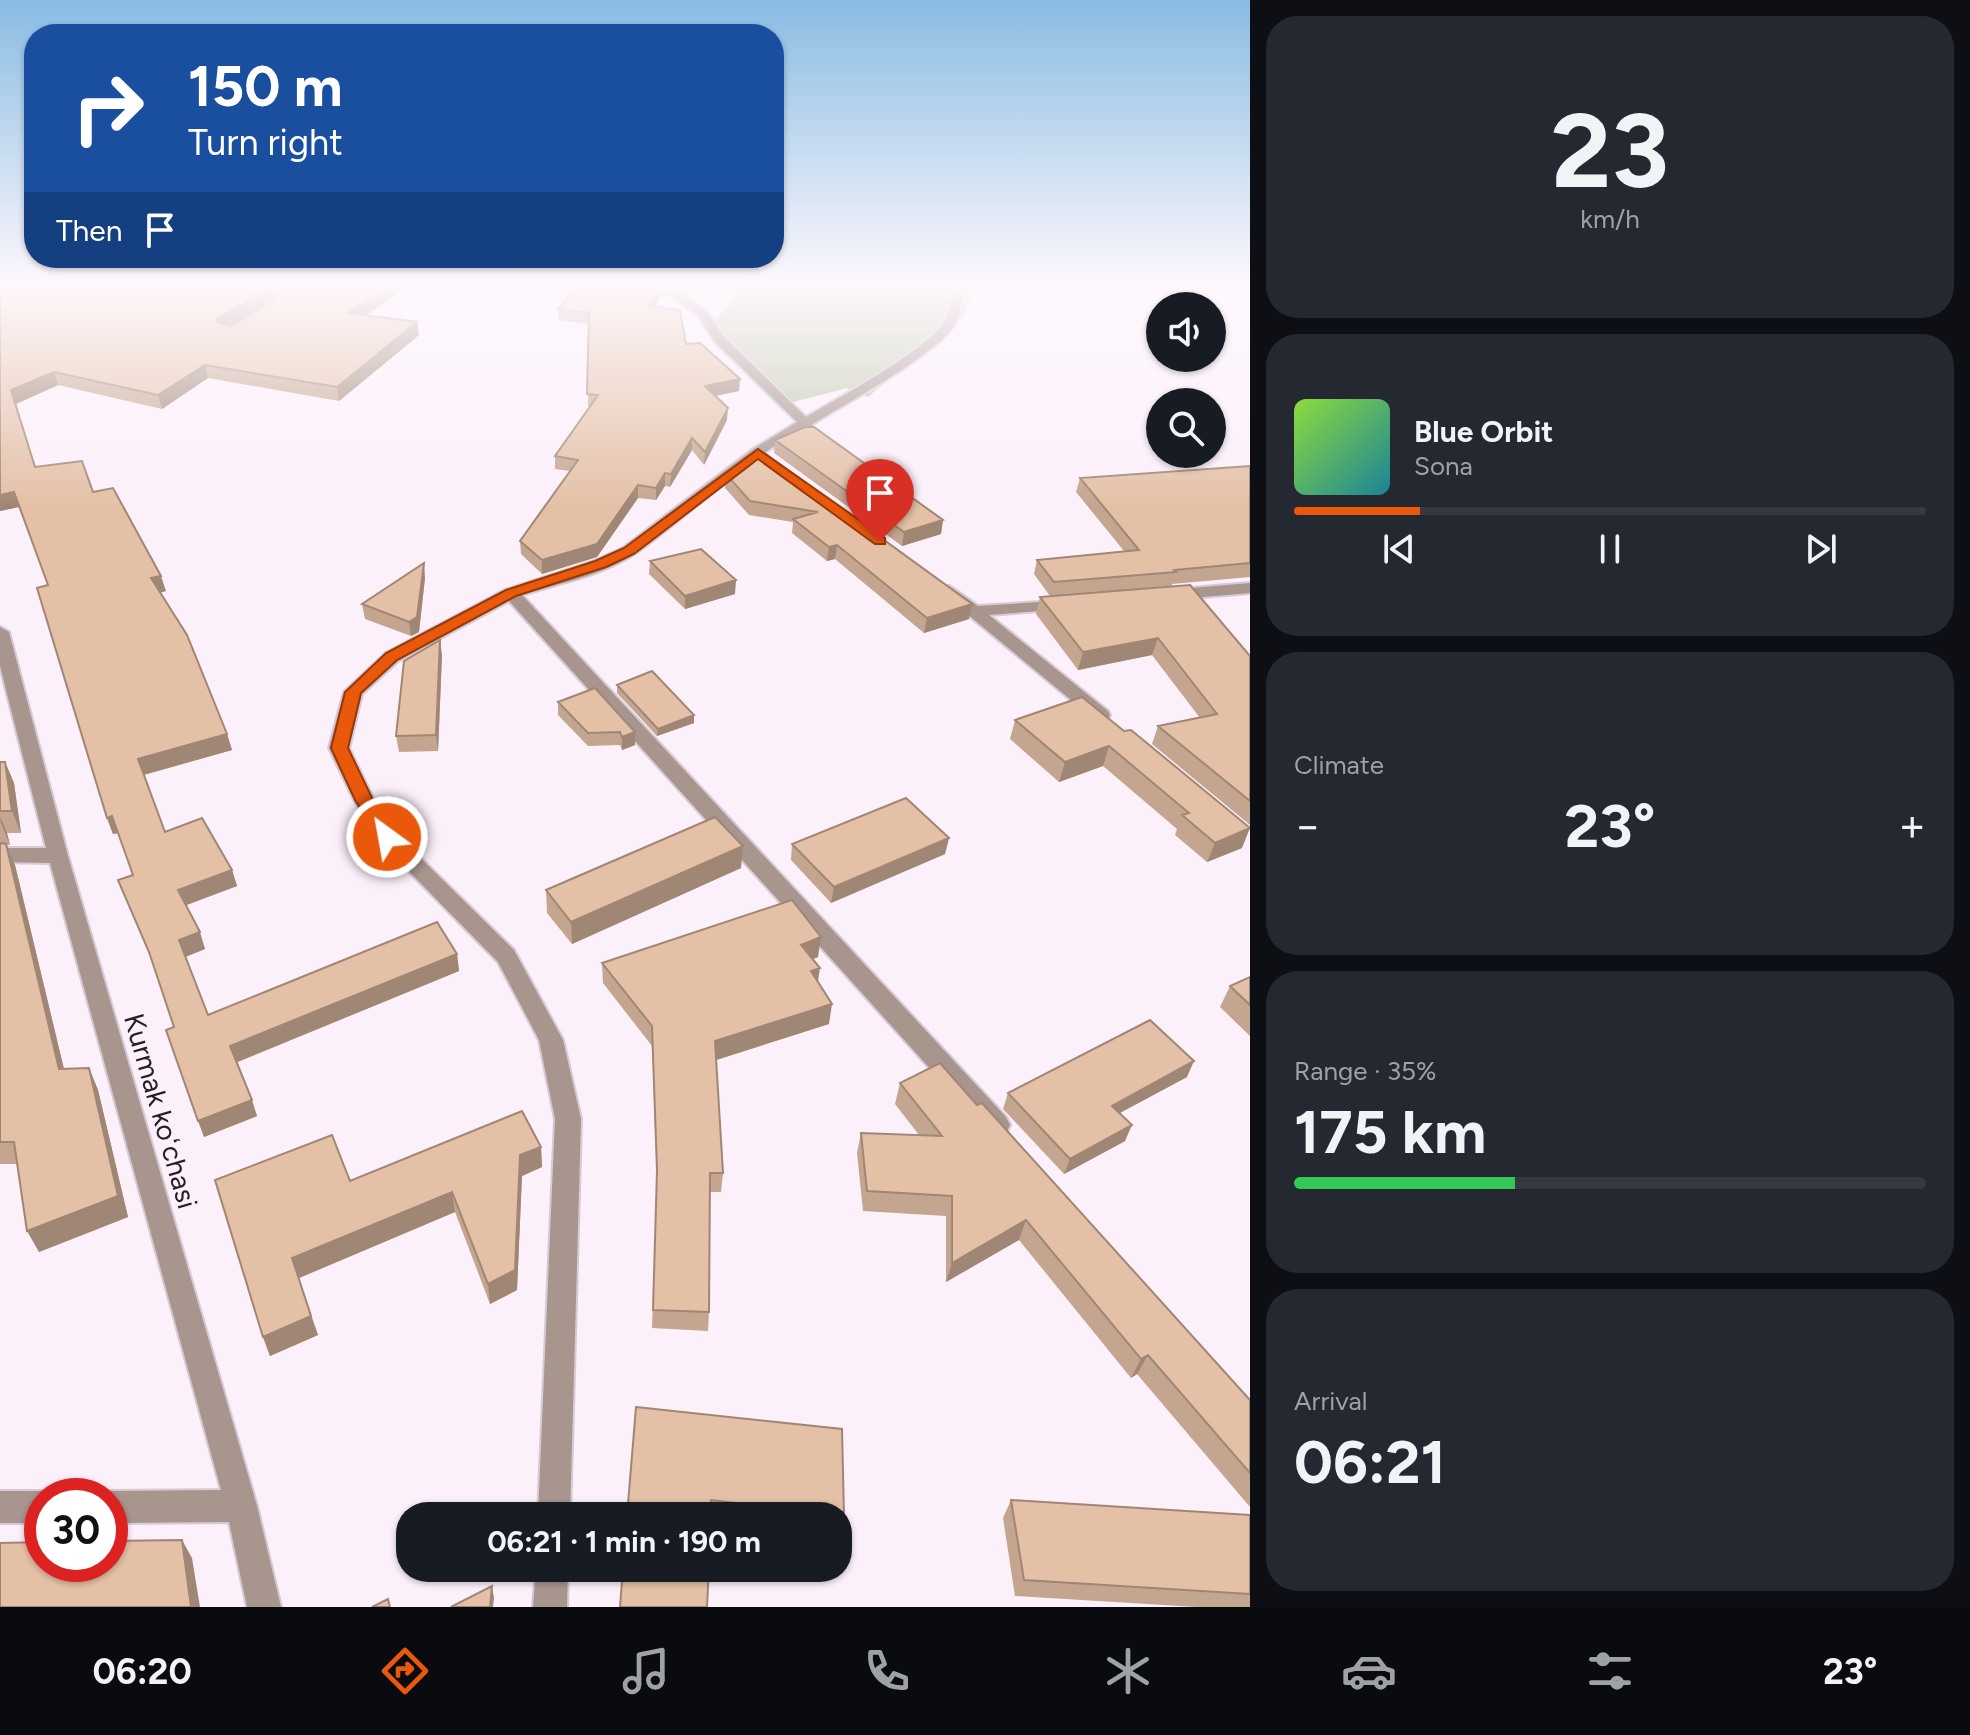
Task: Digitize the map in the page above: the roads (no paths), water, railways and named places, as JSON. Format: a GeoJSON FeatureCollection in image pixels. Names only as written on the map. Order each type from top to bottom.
{"type":"FeatureCollection","features":[{"type":"Feature","properties":{"kind":"street"},"geometry":{"type":"LineString","coordinates":[[738,358],[807,425]]}},
{"type":"Feature","properties":{"kind":"street"},"geometry":{"type":"LineString","coordinates":[[554,1502],[568,1119],[551,1040],[506,956],[387,837],[364,800],[339,748],[353,692],[392,657],[511,593],[601,564],[629,551],[807,425],[910,358]]}},
{"type":"Feature","properties":{"kind":"street"},"geometry":{"type":"LineString","coordinates":[[938,583],[977,611],[1120,731]]}},
{"type":"Feature","properties":{"kind":"street"},"geometry":{"type":"LineString","coordinates":[[1144,597],[1250,588]]}},
{"type":"Feature","properties":{"kind":"street"},"geometry":{"type":"LineString","coordinates":[[511,593],[1014,1144]]}},
{"type":"Feature","properties":{"kind":"street"},"geometry":{"type":"LineString","coordinates":[[977,611],[1083,602]]}},
{"type":"Feature","properties":{"kind":"street","name":"Kurmak koʻchasi"},"geometry":{"type":"LineString","coordinates":[[0,632],[58,856],[241,1506],[264,1607]]}},
{"type":"Feature","properties":{"kind":"street"},"geometry":{"type":"LineString","coordinates":[[0,855],[58,856]]}},
{"type":"Feature","properties":{"kind":"street"},"geometry":{"type":"LineString","coordinates":[[128,1507],[241,1506]]}},
{"type":"Feature","properties":{"kind":"street"},"geometry":{"type":"LineString","coordinates":[[0,1507],[24,1507]]}},
{"type":"Feature","properties":{"kind":"street"},"geometry":{"type":"LineString","coordinates":[[550,1607],[551,1582]]}}]}
